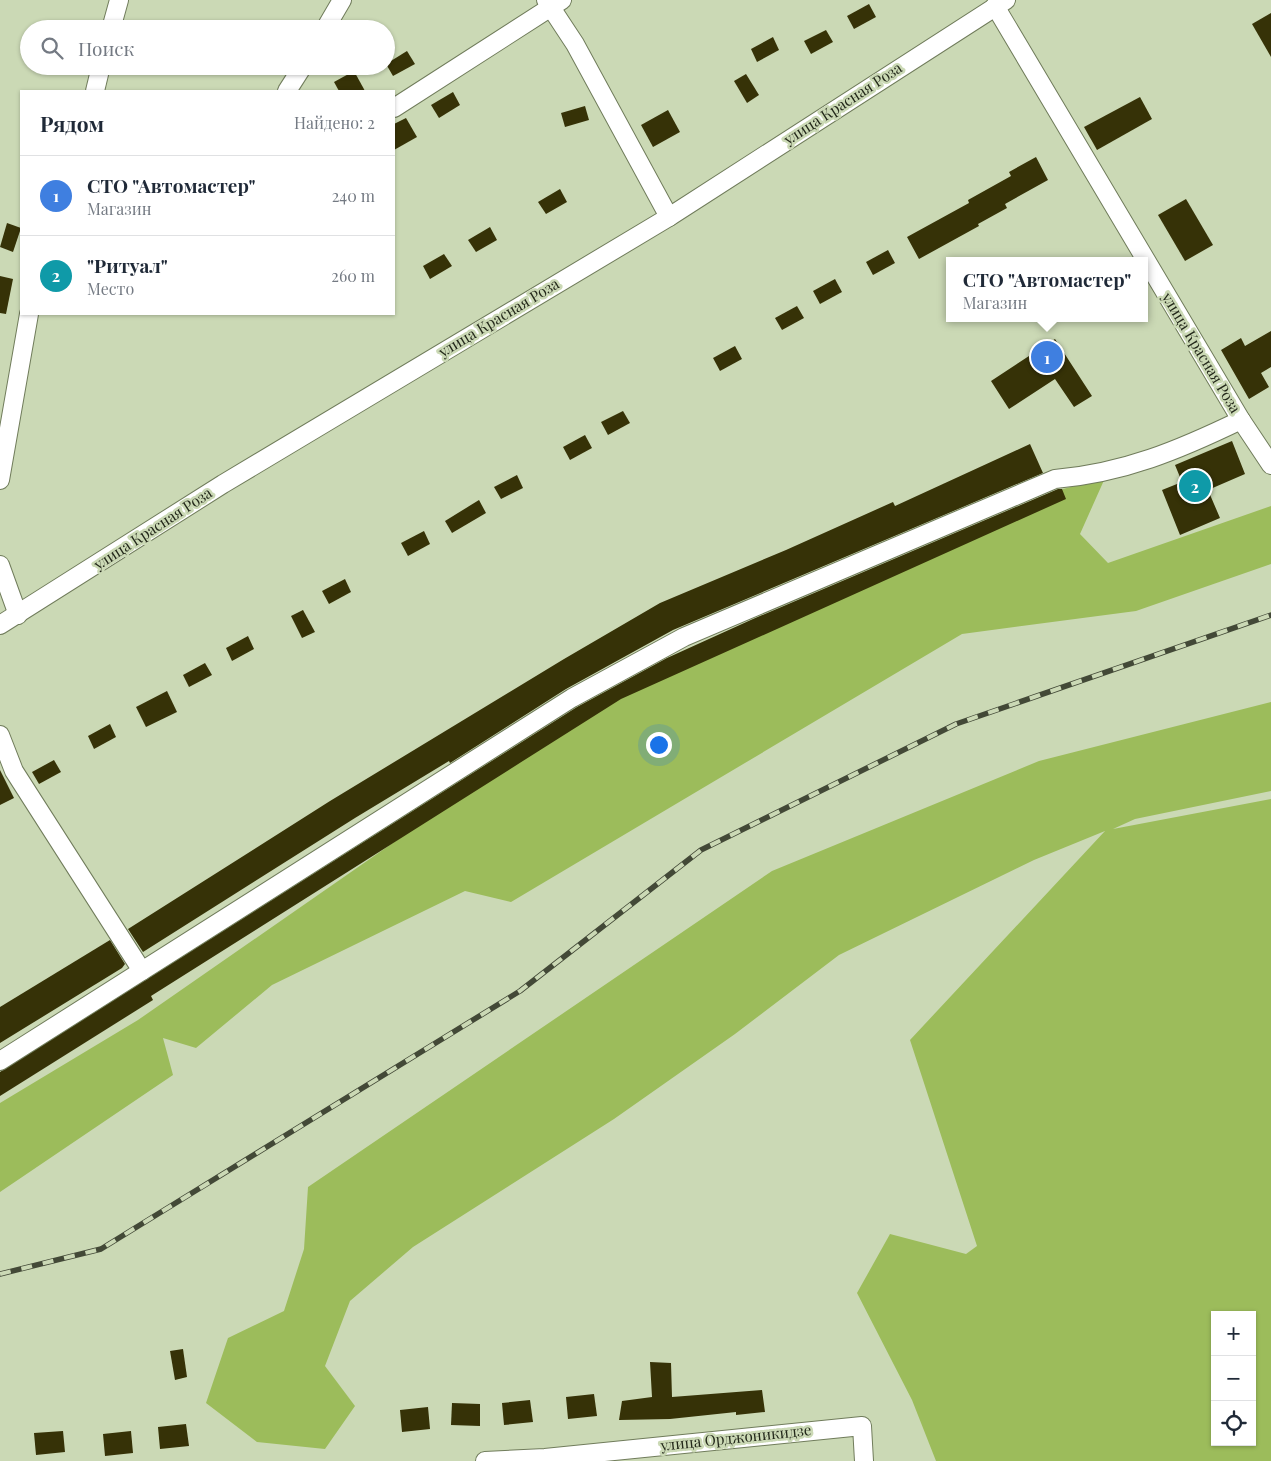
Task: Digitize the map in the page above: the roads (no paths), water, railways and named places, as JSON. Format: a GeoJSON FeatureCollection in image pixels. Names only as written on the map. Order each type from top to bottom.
{"type":"FeatureCollection","features":[{"type":"Feature","properties":{"kind":"street"},"geometry":{"type":"LineString","coordinates":[[113,20],[119,0]]}},
{"type":"Feature","properties":{"kind":"street"},"geometry":{"type":"LineString","coordinates":[[330,20],[342,0]]}},
{"type":"Feature","properties":{"kind":"street"},"geometry":{"type":"LineString","coordinates":[[395,107],[553,2],[669,217]]}},
{"type":"Feature","properties":{"kind":"street","name":"улица Красная Роза"},"geometry":{"type":"LineString","coordinates":[[0,625],[223,484],[669,217],[1001,3],[1147,257]]}},
{"type":"Feature","properties":{"kind":"street"},"geometry":{"type":"LineString","coordinates":[[95,90],[99,75]]}},
{"type":"Feature","properties":{"kind":"street"},"geometry":{"type":"LineString","coordinates":[[288,90],[297,75]]}},
{"type":"Feature","properties":{"kind":"street","name":"улица Красная Роза"},"geometry":{"type":"LineString","coordinates":[[1148,258],[1241,420],[1271,465]]}},
{"type":"Feature","properties":{"kind":"street"},"geometry":{"type":"LineString","coordinates":[[0,480],[29,315]]}},
{"type":"Feature","properties":{"kind":"street"},"geometry":{"type":"LineString","coordinates":[[0,1061],[572,698],[684,637],[1055,479],[1092,476],[1161,456],[1241,420]]}},
{"type":"Feature","properties":{"kind":"street"},"geometry":{"type":"LineString","coordinates":[[0,565],[18,615]]}},
{"type":"Feature","properties":{"kind":"street"},"geometry":{"type":"LineString","coordinates":[[0,735],[14,771],[142,971]]}},
{"type":"Feature","properties":{"kind":"street","name":"улица Орджоникидзе"},"geometry":{"type":"LineString","coordinates":[[485,1461],[545,1458],[862,1426],[864,1461]]}},
{"type":"Feature","properties":{"kind":"railway"},"geometry":{"type":"LineString","coordinates":[[0,1274],[101,1249],[520,991],[701,850],[956,724],[1271,615]]}},
{"type":"Feature","properties":{"kind":"place","name":"СТО \"Автомастер\""},"geometry":{"type":"Point","coordinates":[1047,357]}},
{"type":"Feature","properties":{"kind":"place","name":"\"Ритуал\""},"geometry":{"type":"Point","coordinates":[1195,486]}}]}
